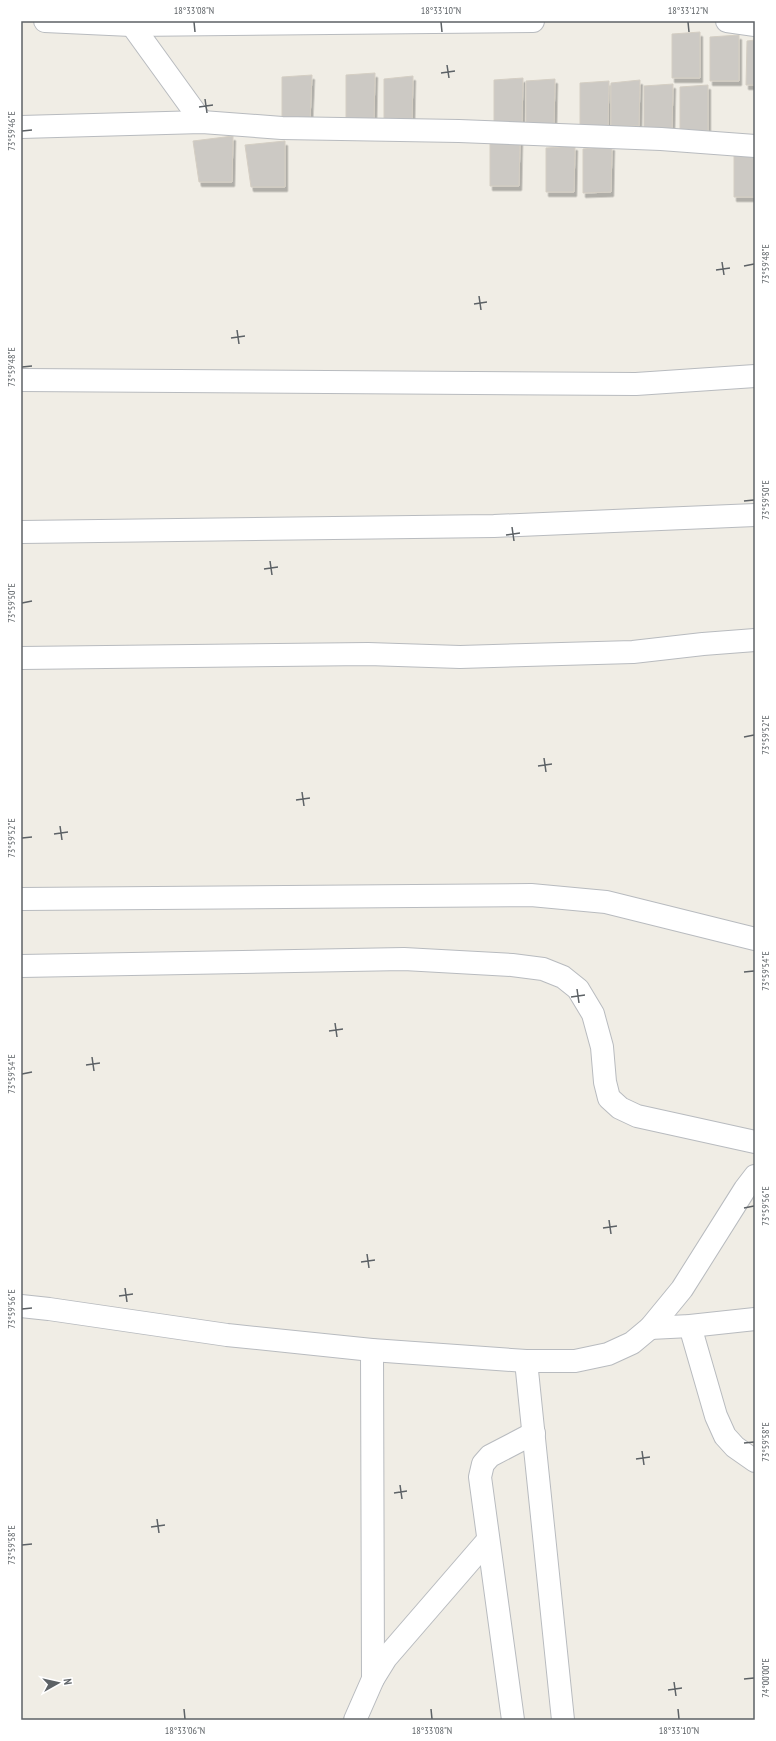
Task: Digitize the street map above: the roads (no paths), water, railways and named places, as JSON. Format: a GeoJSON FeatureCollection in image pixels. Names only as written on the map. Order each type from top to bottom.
{"type":"FeatureCollection","features":[{"type":"Feature","properties":{"kind":"street"},"geometry":{"type":"LineString","coordinates":[[45,21],[130,23],[533,21]]}},
{"type":"Feature","properties":{"kind":"street"},"geometry":{"type":"LineString","coordinates":[[727,21],[755,25]]}},
{"type":"Feature","properties":{"kind":"street"},"geometry":{"type":"LineString","coordinates":[[130,23],[202,122]]}},
{"type":"Feature","properties":{"kind":"street"},"geometry":{"type":"LineString","coordinates":[[21,127],[202,122],[282,128],[459,131],[661,139],[755,146]]}},
{"type":"Feature","properties":{"kind":"street"},"geometry":{"type":"LineString","coordinates":[[21,380],[636,384],[755,376]]}},
{"type":"Feature","properties":{"kind":"street"},"geometry":{"type":"LineString","coordinates":[[21,532],[494,526],[755,515]]}},
{"type":"Feature","properties":{"kind":"street"},"geometry":{"type":"LineString","coordinates":[[21,658],[368,654],[460,657],[633,652],[755,640]]}},
{"type":"Feature","properties":{"kind":"street"},"geometry":{"type":"LineString","coordinates":[[21,899],[531,895],[606,902],[755,939]]}},
{"type":"Feature","properties":{"kind":"street"},"geometry":{"type":"LineString","coordinates":[[21,966],[404,959],[512,965],[543,969],[563,977],[578,989],[592,1014],[602,1047],[605,1082],[609,1098],[620,1108],[637,1116],[755,1142]]}},
{"type":"Feature","properties":{"kind":"street"},"geometry":{"type":"LineString","coordinates":[[21,1306],[227,1335],[372,1350],[526,1361],[575,1362],[608,1354],[632,1343],[650,1328],[682,1289],[745,1189],[755,1176]]}},
{"type":"Feature","properties":{"kind":"street"},"geometry":{"type":"LineString","coordinates":[[650,1328],[690,1326],[755,1319]]}},
{"type":"Feature","properties":{"kind":"street"},"geometry":{"type":"LineString","coordinates":[[690,1326],[716,1416],[725,1436],[735,1448],[755,1461]]}},
{"type":"Feature","properties":{"kind":"street"},"geometry":{"type":"LineString","coordinates":[[372,1350],[373,1679]]}},
{"type":"Feature","properties":{"kind":"street"},"geometry":{"type":"LineString","coordinates":[[526,1361],[563,1720]]}},
{"type":"Feature","properties":{"kind":"street"},"geometry":{"type":"LineString","coordinates":[[513,1720],[480,1477],[483,1464],[490,1456],[500,1449],[534,1433]]}},
{"type":"Feature","properties":{"kind":"street"},"geometry":{"type":"LineString","coordinates":[[355,1720],[373,1679],[386,1658],[488,1540]]}}]}
